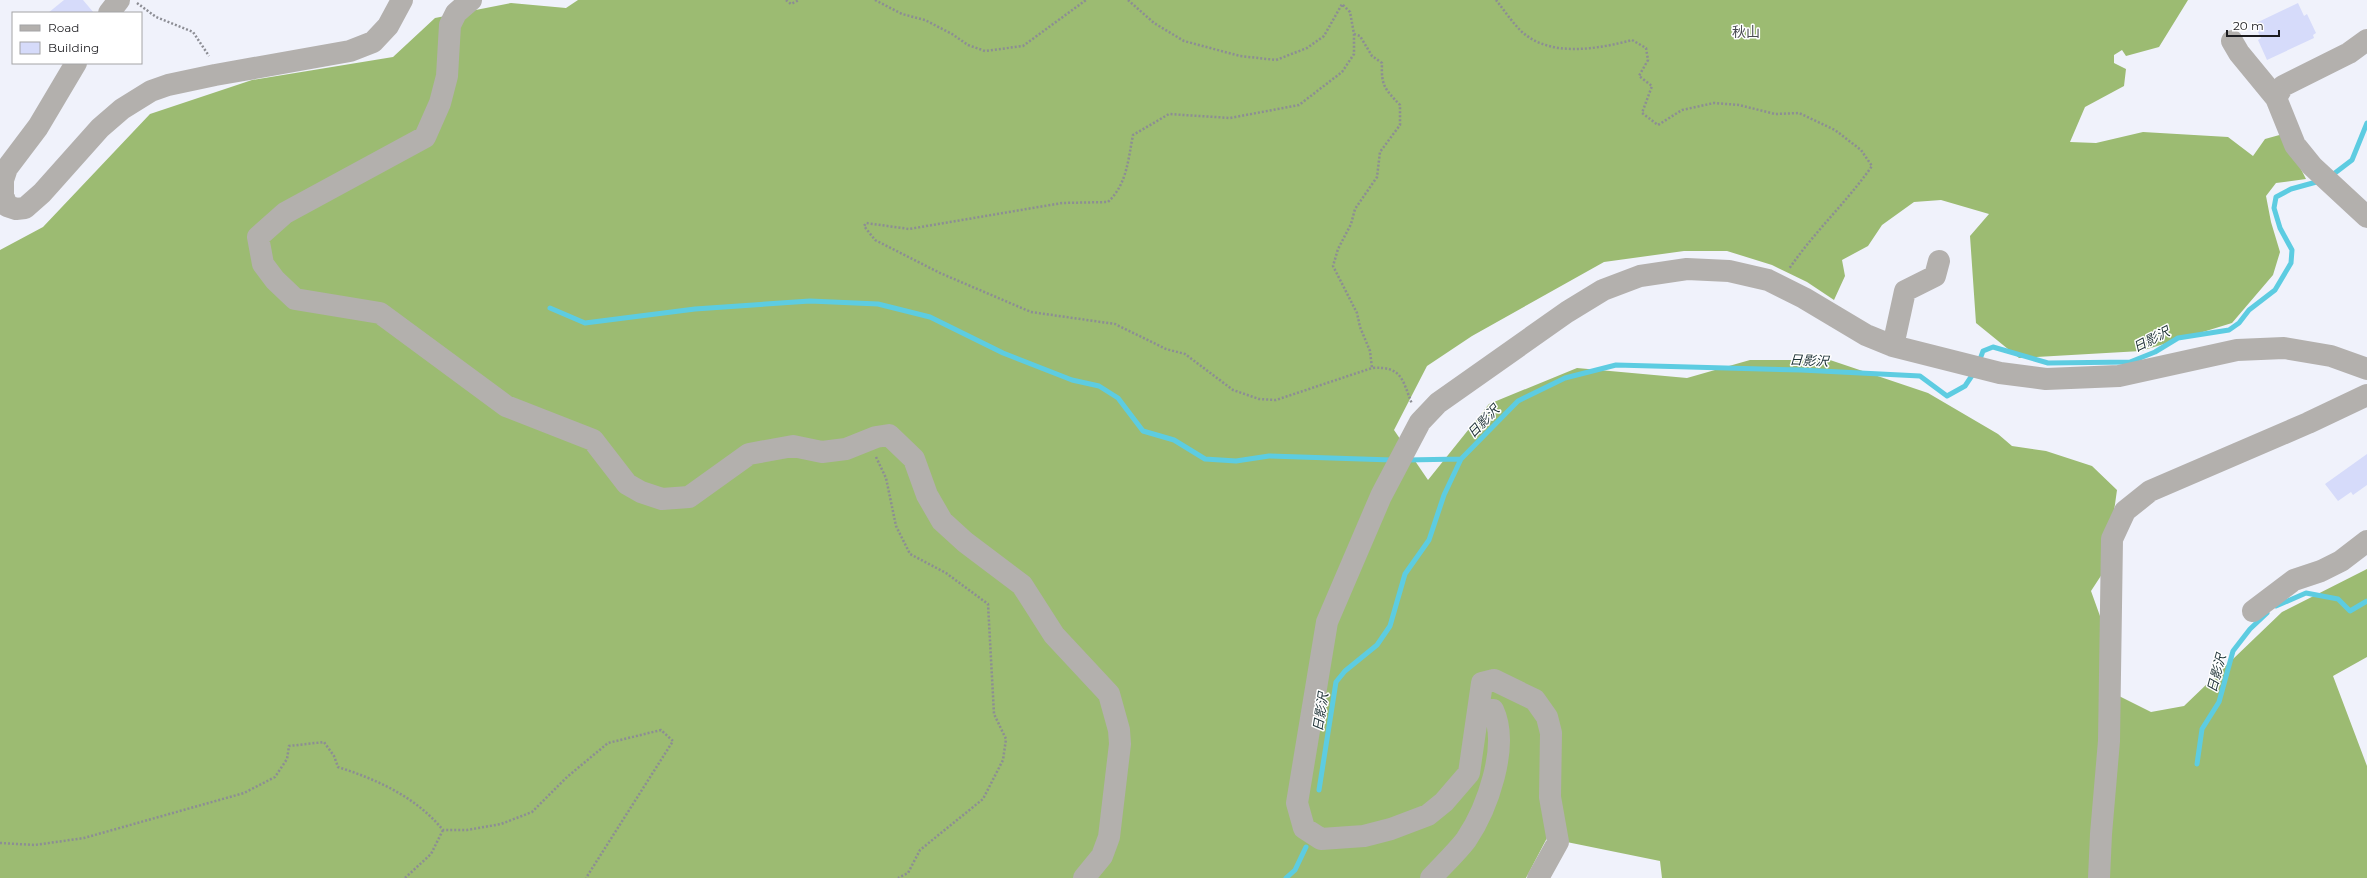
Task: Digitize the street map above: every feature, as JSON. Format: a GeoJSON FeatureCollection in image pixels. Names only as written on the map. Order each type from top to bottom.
{"type":"FeatureCollection","features":[{"type":"Feature","properties":{"kind":"street"},"geometry":{"type":"LineString","coordinates":[[110,12],[119,0]]}},
{"type":"Feature","properties":{"kind":"street"},"geometry":{"type":"LineString","coordinates":[[75,64],[38,127],[7,168],[3,180],[3,195],[7,206],[16,209],[25,208],[42,193],[100,128],[136,99],[168,85],[350,51],[373,42],[388,26],[402,0]]}},
{"type":"Feature","properties":{"kind":"street"},"geometry":{"type":"LineString","coordinates":[[471,0],[456,13],[450,25],[445,83],[440,103],[424,137],[285,213],[258,237],[263,264],[275,280],[295,299],[380,313],[506,406],[593,440],[627,484],[641,492],[662,499],[689,497],[749,454],[793,446],[822,452],[846,449],[876,437],[889,435],[914,459],[927,495],[942,521],[965,542],[1022,585],[1054,635],[1109,694],[1119,730],[1120,744],[1109,837],[1102,856],[1084,878]]}},
{"type":"Feature","properties":{"kind":"street"},"geometry":{"type":"LineString","coordinates":[[2276,98],[2283,86],[2349,53],[2367,40]]}},
{"type":"Feature","properties":{"kind":"street"},"geometry":{"type":"LineString","coordinates":[[2232,41],[2239,53],[2276,98],[2295,145],[2312,166],[2367,216]]}},
{"type":"Feature","properties":{"kind":"street"},"geometry":{"type":"LineString","coordinates":[[1893,346],[1905,291],[1935,276],[1939,261]]}},
{"type":"Feature","properties":{"kind":"street"},"geometry":{"type":"LineString","coordinates":[[1538,878],[1558,842],[1550,797],[1551,733],[1547,717],[1535,700],[1494,680],[1482,683],[1469,773],[1444,802],[1428,815],[1391,829],[1364,836],[1321,839],[1304,828],[1297,803],[1327,622],[1337,594],[1390,479],[1420,422],[1438,403],[1567,312],[1603,290],[1640,276],[1687,269],[1729,271],[1768,280],[1804,298],[1866,335],[1908,352],[2000,373],[2046,379],[2119,376],[2237,350],[2284,348],[2331,356],[2367,369]]}},
{"type":"Feature","properties":{"kind":"street"},"geometry":{"type":"LineString","coordinates":[[2099,878],[2101,834],[2109,741],[2112,539],[2125,511],[2150,491],[2308,423],[2367,395]]}},
{"type":"Feature","properties":{"kind":"street"},"geometry":{"type":"LineString","coordinates":[[2253,611],[2294,580],[2321,571],[2340,561],[2367,541]]}},
{"type":"Feature","properties":{"kind":"street"},"geometry":{"type":"LineString","coordinates":[[1431,878],[1466,840],[1492,787],[1500,737],[1498,721],[1493,710],[1479,709]]}},
{"type":"Feature","properties":{"kind":"path"},"geometry":{"type":"LineString","coordinates":[[134,0],[156,17],[193,32],[210,58],[215,75]]}},
{"type":"Feature","properties":{"kind":"path"},"geometry":{"type":"LineString","coordinates":[[786,0],[791,4],[799,0]]}},
{"type":"Feature","properties":{"kind":"path"},"geometry":{"type":"LineString","coordinates":[[875,0],[902,14],[925,20],[952,34],[968,45],[985,51],[1023,46],[1086,0]]}},
{"type":"Feature","properties":{"kind":"path"},"geometry":{"type":"LineString","coordinates":[[1128,0],[1154,23],[1184,41],[1240,56],[1276,60],[1307,48],[1324,36],[1342,4],[1350,12],[1354,34],[1354,54],[1342,72],[1299,105],[1230,118],[1168,114],[1133,135],[1124,179],[1117,193],[1108,202],[1062,203],[909,229],[882,224],[866,223],[864,226],[875,240],[940,273],[1031,312],[1115,324],[1166,349],[1185,354],[1233,390],[1259,399],[1276,400],[1372,368],[1387,367],[1398,373],[1420,422]]}},
{"type":"Feature","properties":{"kind":"path"},"geometry":{"type":"LineString","coordinates":[[1496,0],[1522,32],[1552,48],[1579,49],[1612,45],[1632,40],[1646,48],[1648,60],[1639,76],[1652,86],[1642,113],[1658,125],[1682,110],[1714,103],[1739,105],[1775,114],[1799,113],[1835,130],[1861,150],[1872,166],[1856,190],[1805,246],[1778,285]]}},
{"type":"Feature","properties":{"kind":"path"},"geometry":{"type":"LineString","coordinates":[[1354,34],[1360,36],[1372,56],[1382,64],[1381,81],[1387,91],[1400,105],[1400,125],[1380,152],[1377,178],[1355,209],[1351,224],[1338,249],[1334,266],[1357,313],[1360,327],[1370,351],[1372,368]]}},
{"type":"Feature","properties":{"kind":"path"},"geometry":{"type":"LineString","coordinates":[[868,441],[886,478],[896,526],[910,554],[946,573],[988,604],[994,714],[1006,739],[1003,760],[983,799],[920,850],[908,873],[898,878]]}},
{"type":"Feature","properties":{"kind":"path"},"geometry":{"type":"LineString","coordinates":[[442,830],[467,830],[501,824],[532,812],[567,777],[608,743],[660,730],[673,741],[586,878]]}},
{"type":"Feature","properties":{"kind":"path"},"geometry":{"type":"LineString","coordinates":[[0,843],[35,845],[84,838],[244,793],[276,777],[287,759],[289,746],[324,742],[334,756],[338,767],[406,795],[429,813],[442,830]]}},
{"type":"Feature","properties":{"kind":"path"},"geometry":{"type":"LineString","coordinates":[[405,878],[431,854],[442,830]]}},
{"type":"Feature","properties":{"kind":"green space"},"geometry":{"type":"Polygon","coordinates":[[[578,0],[2188,0],[2159,47],[2126,56],[2122,50],[2114,55],[2114,63],[2126,69],[2124,86],[2085,107],[2070,142],[2096,143],[2143,132],[2228,137],[2253,156],[2265,139],[2283,134],[2306,179],[2276,183],[2266,196],[2271,222],[2280,252],[2273,275],[2232,323],[2141,351],[2019,358],[1976,323],[1970,236],[1989,214],[1941,200],[1914,202],[1882,225],[1868,246],[1842,260],[1845,276],[1834,300],[1807,282],[1772,265],[1727,251],[1684,251],[1604,262],[1472,336],[1427,366],[1394,430],[1428,480],[1489,404],[1577,368],[1687,378],[1750,360],[1830,360],[1928,393],[1998,434],[2012,446],[2046,451],[2092,466],[2117,490],[2106,568],[2091,591],[2105,630],[2119,696],[2151,712],[2184,706],[2282,612],[2367,569],[2367,657],[2333,676],[2367,766],[2367,878],[1662,878],[1660,861],[1547,838],[1526,878],[0,878],[0,250],[43,227],[150,114],[252,80],[393,57],[435,18],[511,3],[566,8],[578,0]]]}},
{"type":"Feature","properties":{"kind":"building"},"geometry":{"type":"Polygon","coordinates":[[[64,0],[83,0],[93,12],[49,12],[64,0]]]}},
{"type":"Feature","properties":{"kind":"building"},"geometry":{"type":"Polygon","coordinates":[[[2298,3],[2304,16],[2307,14],[2316,33],[2313,35],[2314,38],[2267,60],[2258,40],[2261,38],[2254,24],[2298,3]]]}},
{"type":"Feature","properties":{"kind":"building"},"geometry":{"type":"Polygon","coordinates":[[[2367,454],[2367,485],[2353,495],[2351,492],[2338,501],[2325,484],[2367,454]]]}},
{"type":"Feature","properties":{"kind":"waterway","name":"日影沢"},"geometry":{"type":"LineString","coordinates":[[2331,176],[2352,160],[2367,123]]}},
{"type":"Feature","properties":{"kind":"waterway","name":"日影沢"},"geometry":{"type":"LineString","coordinates":[[1979,362],[1983,351],[1993,347],[2048,363],[2130,362],[2155,352],[2178,338],[2229,330],[2239,323],[2249,310],[2275,290],[2291,263],[2292,250],[2280,228],[2274,208],[2276,197],[2291,189],[2320,181]]}},
{"type":"Feature","properties":{"kind":"waterway"},"geometry":{"type":"LineString","coordinates":[[550,308],[585,323],[695,309],[810,301],[878,304],[930,317],[1003,353],[1072,380],[1099,386],[1118,398],[1143,431],[1174,440],[1205,459],[1236,461],[1269,456],[1392,460]]}},
{"type":"Feature","properties":{"kind":"waterway","name":"日影沢"},"geometry":{"type":"LineString","coordinates":[[1319,790],[1336,682],[1345,671],[1377,645],[1390,626],[1405,574],[1429,540],[1444,495],[1461,459],[1518,401],[1565,378],[1616,365],[1801,370],[1920,376],[1947,396],[1965,386],[1975,371]]}},
{"type":"Feature","properties":{"kind":"waterway"},"geometry":{"type":"LineString","coordinates":[[1406,460],[1461,459]]}},
{"type":"Feature","properties":{"kind":"waterway","name":"日影沢"},"geometry":{"type":"LineString","coordinates":[[2276,606],[2306,593],[2338,599],[2350,611],[2367,601]]}},
{"type":"Feature","properties":{"kind":"waterway","name":"日影沢"},"geometry":{"type":"LineString","coordinates":[[2197,764],[2202,729],[2219,702],[2233,651],[2250,629],[2267,613]]}},
{"type":"Feature","properties":{"kind":"waterway","name":"日影沢"},"geometry":{"type":"LineString","coordinates":[[1286,878],[1295,870],[1306,847]]}},
{"type":"Feature","properties":{"kind":"district","name":"秋山"},"geometry":{"type":"Point","coordinates":[1746,32]}}]}
